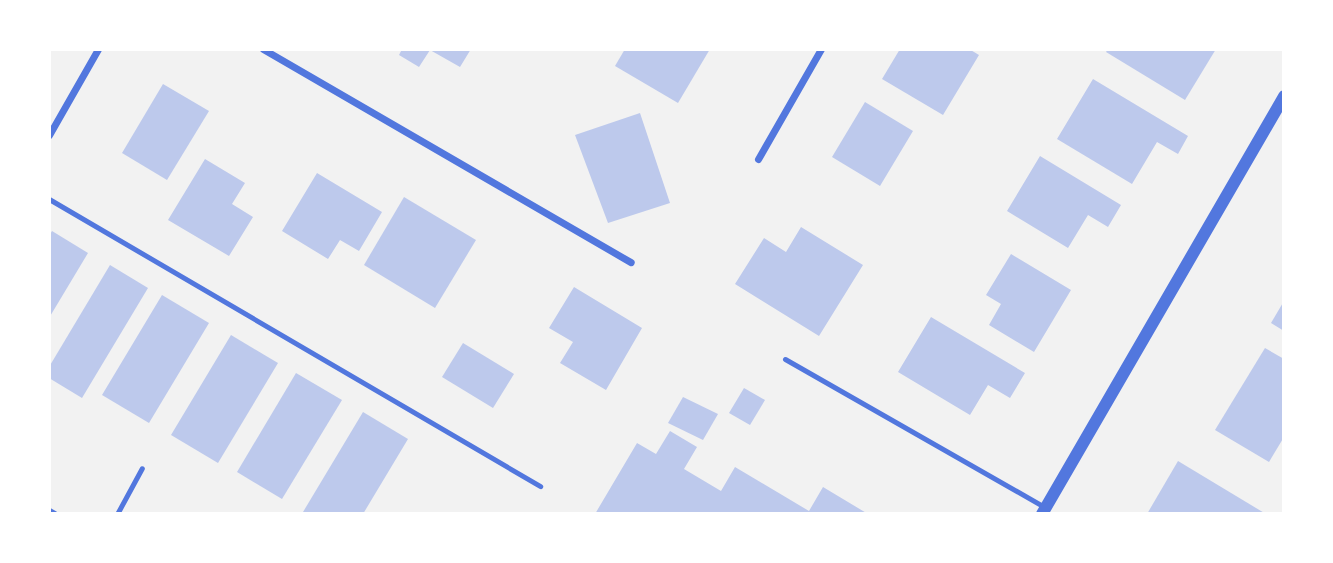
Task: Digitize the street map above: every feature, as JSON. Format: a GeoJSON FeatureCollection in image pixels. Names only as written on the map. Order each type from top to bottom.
{"type":"FeatureCollection","features":[{"type":"Feature","properties":{"kind":"street"},"geometry":{"type":"LineString","coordinates":[[49,135],[98,49]]}},
{"type":"Feature","properties":{"kind":"street"},"geometry":{"type":"LineString","coordinates":[[263,49],[631,262]]}},
{"type":"Feature","properties":{"kind":"street"},"geometry":{"type":"LineString","coordinates":[[758,159],[821,49]]}},
{"type":"Feature","properties":{"kind":"street"},"geometry":{"type":"LineString","coordinates":[[1044,511],[1284,96]]}},
{"type":"Feature","properties":{"kind":"street"},"geometry":{"type":"LineString","coordinates":[[49,511],[54,514]]}},
{"type":"Feature","properties":{"kind":"lane"},"geometry":{"type":"LineString","coordinates":[[49,200],[540,486]]}},
{"type":"Feature","properties":{"kind":"lane"},"geometry":{"type":"LineString","coordinates":[[785,359],[1044,511]]}},
{"type":"Feature","properties":{"kind":"lane"},"geometry":{"type":"LineString","coordinates":[[117,514],[142,468]]}},
{"type":"Feature","properties":{"kind":"building"},"geometry":{"type":"Polygon","coordinates":[[[402,49],[471,49],[460,67],[430,50],[419,67],[399,55],[402,49]]]}},
{"type":"Feature","properties":{"kind":"building"},"geometry":{"type":"Polygon","coordinates":[[[625,49],[710,49],[678,103],[615,66],[625,49]]]}},
{"type":"Feature","properties":{"kind":"building"},"geometry":{"type":"Polygon","coordinates":[[[900,49],[969,49],[979,55],[943,115],[882,79],[900,49]]]}},
{"type":"Feature","properties":{"kind":"building"},"geometry":{"type":"Polygon","coordinates":[[[1108,49],[1216,49],[1185,100],[1106,52],[1108,49]]]}},
{"type":"Feature","properties":{"kind":"building"},"geometry":{"type":"Polygon","coordinates":[[[1093,79],[1188,136],[1178,154],[1157,142],[1132,184],[1057,139],[1093,79]]]}},
{"type":"Feature","properties":{"kind":"building"},"geometry":{"type":"Polygon","coordinates":[[[163,84],[209,111],[167,180],[122,153],[163,84]]]}},
{"type":"Feature","properties":{"kind":"building"},"geometry":{"type":"Polygon","coordinates":[[[865,102],[913,131],[880,186],[832,157],[865,102]]]}},
{"type":"Feature","properties":{"kind":"building"},"geometry":{"type":"Polygon","coordinates":[[[640,113],[670,203],[608,223],[575,135],[640,113]]]}},
{"type":"Feature","properties":{"kind":"building"},"geometry":{"type":"Polygon","coordinates":[[[1040,156],[1121,205],[1108,227],[1088,215],[1068,248],[1007,211],[1040,156]]]}},
{"type":"Feature","properties":{"kind":"building"},"geometry":{"type":"Polygon","coordinates":[[[205,159],[245,183],[232,204],[253,217],[229,256],[168,220],[205,159]]]}},
{"type":"Feature","properties":{"kind":"building"},"geometry":{"type":"Polygon","coordinates":[[[317,173],[382,212],[359,251],[340,240],[328,259],[282,231],[317,173]]]}},
{"type":"Feature","properties":{"kind":"building"},"geometry":{"type":"Polygon","coordinates":[[[404,197],[476,240],[435,308],[364,265],[404,197]]]}},
{"type":"Feature","properties":{"kind":"building"},"geometry":{"type":"Polygon","coordinates":[[[801,227],[863,265],[819,336],[735,284],[764,238],[786,252],[801,227]]]}},
{"type":"Feature","properties":{"kind":"building"},"geometry":{"type":"Polygon","coordinates":[[[52,231],[88,253],[49,318],[49,236],[52,231]]]}},
{"type":"Feature","properties":{"kind":"building"},"geometry":{"type":"Polygon","coordinates":[[[1011,254],[1071,290],[1034,352],[989,325],[1001,304],[986,295],[1011,254]]]}},
{"type":"Feature","properties":{"kind":"building"},"geometry":{"type":"Polygon","coordinates":[[[110,265],[148,288],[82,398],[49,378],[49,367],[110,265]]]}},
{"type":"Feature","properties":{"kind":"building"},"geometry":{"type":"Polygon","coordinates":[[[574,287],[642,328],[606,390],[560,363],[573,342],[549,328],[574,287]]]}},
{"type":"Feature","properties":{"kind":"building"},"geometry":{"type":"Polygon","coordinates":[[[162,295],[209,323],[149,423],[102,395],[162,295]]]}},
{"type":"Feature","properties":{"kind":"building"},"geometry":{"type":"Polygon","coordinates":[[[1284,301],[1284,331],[1271,323],[1284,301]]]}},
{"type":"Feature","properties":{"kind":"building"},"geometry":{"type":"Polygon","coordinates":[[[931,317],[1025,373],[1010,398],[988,385],[970,415],[898,372],[931,317]]]}},
{"type":"Feature","properties":{"kind":"building"},"geometry":{"type":"Polygon","coordinates":[[[231,335],[278,363],[218,463],[171,435],[231,335]]]}},
{"type":"Feature","properties":{"kind":"building"},"geometry":{"type":"Polygon","coordinates":[[[463,343],[514,374],[493,408],[442,377],[463,343]]]}},
{"type":"Feature","properties":{"kind":"building"},"geometry":{"type":"Polygon","coordinates":[[[1265,348],[1284,359],[1284,437],[1269,462],[1215,430],[1265,348]]]}},
{"type":"Feature","properties":{"kind":"building"},"geometry":{"type":"Polygon","coordinates":[[[296,373],[342,400],[282,499],[237,472],[296,373]]]}},
{"type":"Feature","properties":{"kind":"building"},"geometry":{"type":"Polygon","coordinates":[[[744,388],[765,400],[750,425],[729,413],[744,388]]]}},
{"type":"Feature","properties":{"kind":"building"},"geometry":{"type":"Polygon","coordinates":[[[683,397],[718,414],[703,440],[668,423],[683,397]]]}},
{"type":"Feature","properties":{"kind":"building"},"geometry":{"type":"Polygon","coordinates":[[[363,412],[408,439],[363,514],[305,514],[303,512],[363,412]]]}},
{"type":"Feature","properties":{"kind":"building"},"geometry":{"type":"Polygon","coordinates":[[[670,431],[697,447],[684,469],[721,491],[735,467],[809,511],[823,487],[868,514],[595,514],[637,443],[656,454],[670,431]]]}},
{"type":"Feature","properties":{"kind":"building"},"geometry":{"type":"Polygon","coordinates":[[[1178,461],[1266,514],[1147,514],[1178,461]]]}}]}
